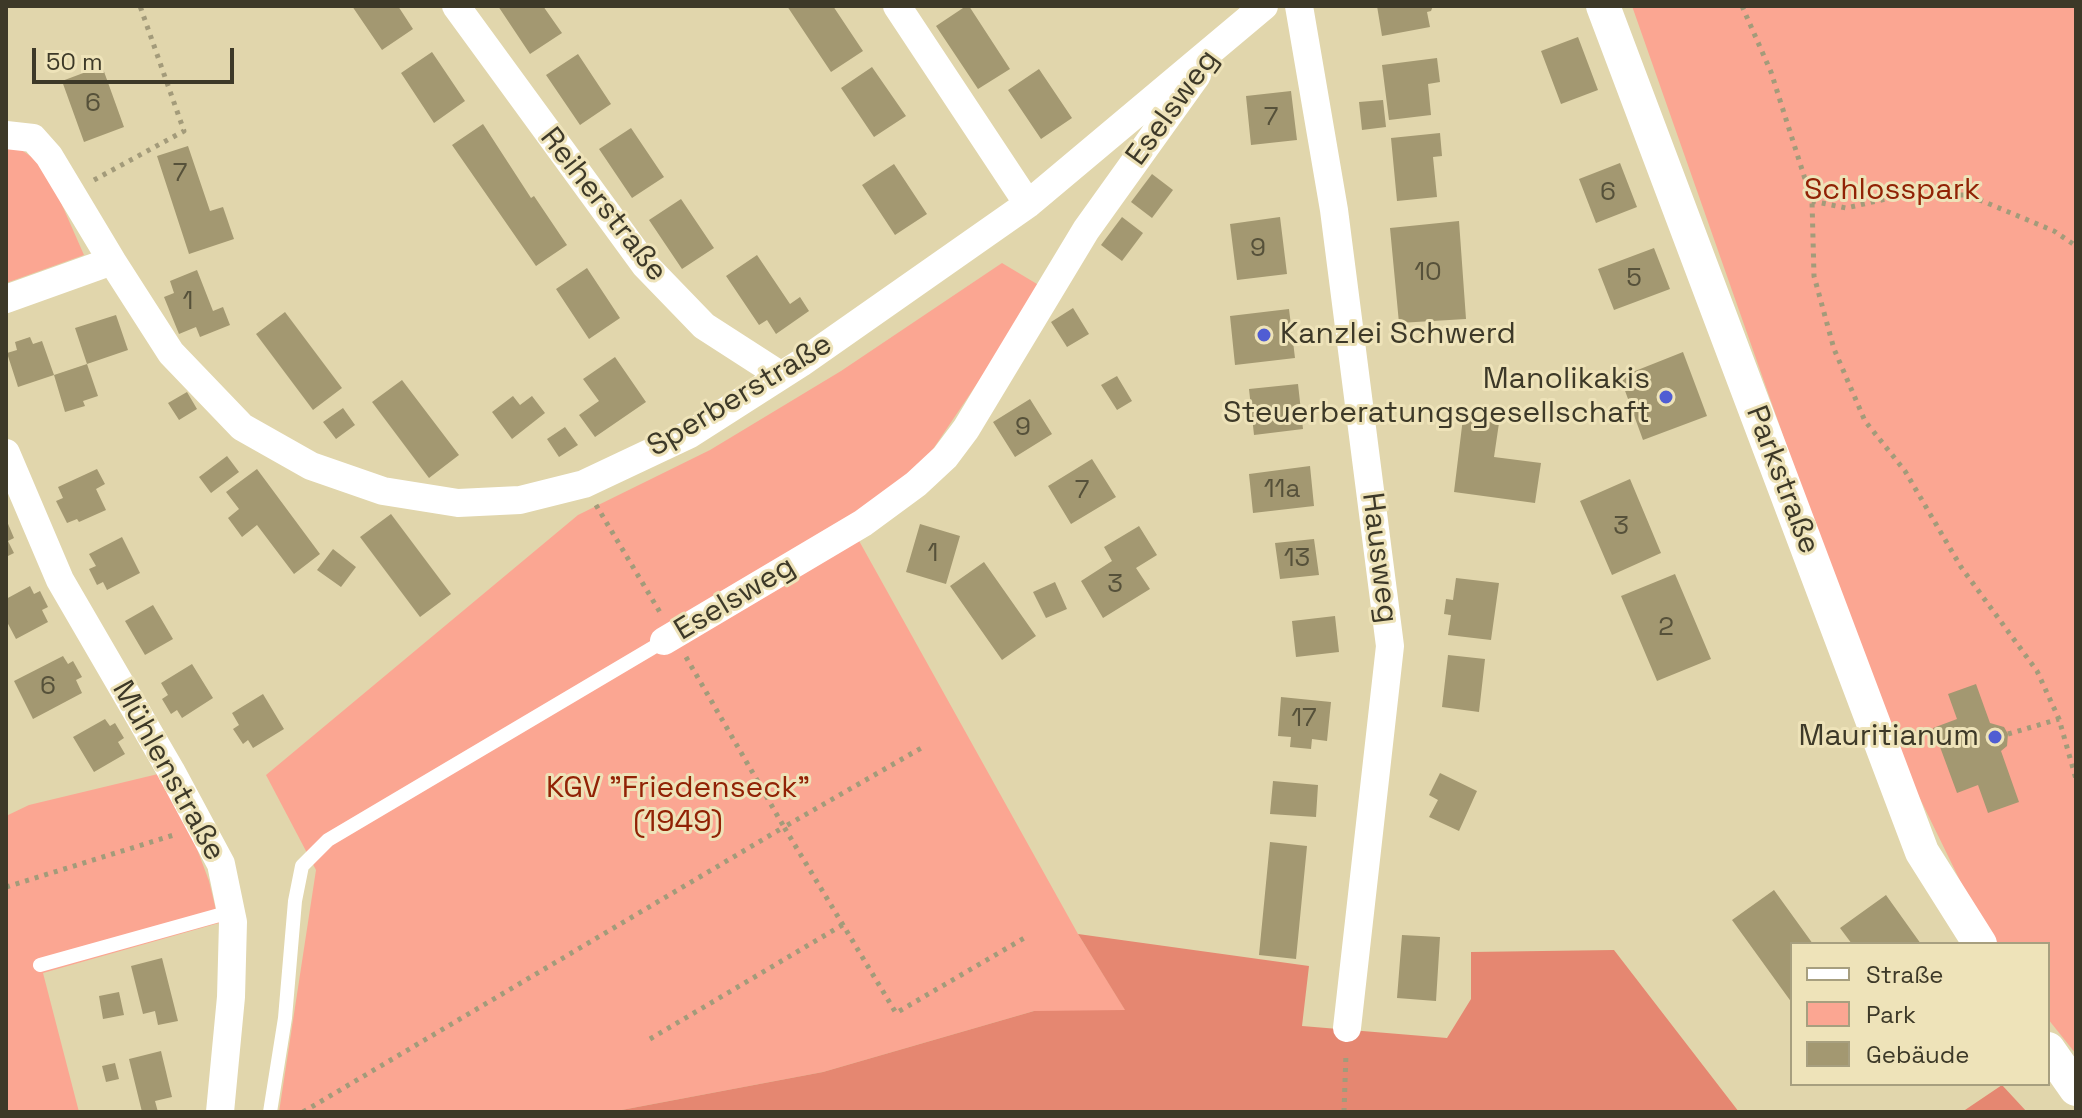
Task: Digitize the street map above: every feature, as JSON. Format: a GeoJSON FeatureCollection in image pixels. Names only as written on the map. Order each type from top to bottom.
{"type":"FeatureCollection","features":[{"type":"Feature","properties":{"kind":"street","name":"Reiherstraße"},"geometry":{"type":"LineString","coordinates":[[456,6],[645,265],[704,326],[780,375]]}},
{"type":"Feature","properties":{"kind":"street"},"geometry":{"type":"LineString","coordinates":[[897,6],[1028,204]]}},
{"type":"Feature","properties":{"kind":"street","name":"Sperberstraße"},"geometry":{"type":"LineString","coordinates":[[6,135],[33,138],[49,156],[171,353],[242,427],[311,466],[383,491],[458,503],[520,500],[584,484],[690,434],[801,363],[1028,204],[1264,6]]}},
{"type":"Feature","properties":{"kind":"street","name":"Hausweg"},"geometry":{"type":"LineString","coordinates":[[1299,6],[1334,210],[1390,646],[1347,1028]]}},
{"type":"Feature","properties":{"kind":"street","name":"Parkstraße"},"geometry":{"type":"LineString","coordinates":[[1603,6],[1922,852],[1979,942]]}},
{"type":"Feature","properties":{"kind":"street","name":"Eselsweg"},"geometry":{"type":"LineString","coordinates":[[664,641],[863,523],[916,484],[945,457],[966,429],[1086,230],[1223,38]]}},
{"type":"Feature","properties":{"kind":"street"},"geometry":{"type":"LineString","coordinates":[[6,299],[112,261]]}},
{"type":"Feature","properties":{"kind":"street","name":"Mühlenstraße"},"geometry":{"type":"LineString","coordinates":[[6,453],[60,580],[221,864],[233,922],[231,997],[220,1112]]}},
{"type":"Feature","properties":{"kind":"street"},"geometry":{"type":"LineString","coordinates":[[2050,1052],[2076,1089]]}},
{"type":"Feature","properties":{"kind":"lane","name":"Eselsweg"},"geometry":{"type":"LineString","coordinates":[[270,1112],[285,1018],[295,901],[302,866],[328,840],[664,641]]}},
{"type":"Feature","properties":{"kind":"lane"},"geometry":{"type":"LineString","coordinates":[[40,965],[230,912]]}},
{"type":"Feature","properties":{"kind":"path"},"geometry":{"type":"LineString","coordinates":[[71,192],[184,131],[140,6]]}},
{"type":"Feature","properties":{"kind":"path"},"geometry":{"type":"LineString","coordinates":[[1742,6],[1771,72],[1812,201],[1814,276],[1834,349],[1865,421],[1905,471],[1961,567],[2037,671],[2059,719],[2076,779]]}},
{"type":"Feature","properties":{"kind":"path"},"geometry":{"type":"LineString","coordinates":[[1812,201],[1846,208],[1899,196],[1968,195],[2054,231],[2076,246]]}},
{"type":"Feature","properties":{"kind":"path"},"geometry":{"type":"LineString","coordinates":[[2008,734],[2059,719]]}},
{"type":"Feature","properties":{"kind":"path"},"geometry":{"type":"LineString","coordinates":[[303,1112],[923,747]]}},
{"type":"Feature","properties":{"kind":"path"},"geometry":{"type":"LineString","coordinates":[[6,887],[201,827]]}},
{"type":"Feature","properties":{"kind":"path"},"geometry":{"type":"LineString","coordinates":[[784,827],[896,1013],[1026,937]]}},
{"type":"Feature","properties":{"kind":"path"},"geometry":{"type":"LineString","coordinates":[[650,1039],[844,924]]}},
{"type":"Feature","properties":{"kind":"path"},"geometry":{"type":"LineString","coordinates":[[1344,1112],[1347,1028]]}},
{"type":"Feature","properties":{"kind":"green space","name":"Schlosspark"},"geometry":{"type":"Polygon","coordinates":[[[1632,6],[2076,6],[2076,1054],[2050,1022],[2050,942],[1990,942],[1887,731],[1632,6]]]}},
{"type":"Feature","properties":{"kind":"green space"},"geometry":{"type":"Polygon","coordinates":[[[6,149],[20,149],[39,162],[55,189],[84,255],[6,283],[6,149]]]}},
{"type":"Feature","properties":{"kind":"green space","name":"KGV \"Friedenseck\" (1949)"},"geometry":{"type":"Polygon","coordinates":[[[1002,263],[1042,287],[927,458],[848,521],[1078,934],[1126,1011],[1034,1011],[823,1072],[611,1112],[279,1112],[316,870],[266,775],[578,515],[710,450],[841,371],[1002,263]]]}},
{"type":"Feature","properties":{"kind":"green space"},"geometry":{"type":"Polygon","coordinates":[[[158,774],[193,838],[209,881],[219,923],[43,973],[79,1112],[6,1112],[6,816],[29,805],[158,774]]]}},
{"type":"Feature","properties":{"kind":"shaded area"},"geometry":{"type":"Polygon","coordinates":[[[1078,934],[1309,966],[1302,1026],[1447,1038],[1471,999],[1471,952],[1614,950],[1739,1112],[611,1112],[823,1072],[1034,1011],[1125,1010],[1078,934]]]}},
{"type":"Feature","properties":{"kind":"shaded area"},"geometry":{"type":"Polygon","coordinates":[[[2003,1086],[2027,1112],[1962,1112],[2003,1086]]]}},
{"type":"Feature","properties":{"kind":"building"},"geometry":{"type":"Polygon","coordinates":[[[352,6],[398,6],[413,29],[382,50],[352,6]]]}},
{"type":"Feature","properties":{"kind":"building"},"geometry":{"type":"Polygon","coordinates":[[[498,6],[543,6],[562,33],[530,54],[498,6]]]}},
{"type":"Feature","properties":{"kind":"building"},"geometry":{"type":"Polygon","coordinates":[[[787,6],[833,6],[863,51],[831,72],[787,6]]]}},
{"type":"Feature","properties":{"kind":"building"},"geometry":{"type":"Polygon","coordinates":[[[969,6],[1010,69],[978,89],[936,26],[969,6]]]}},
{"type":"Feature","properties":{"kind":"building"},"geometry":{"type":"Polygon","coordinates":[[[1377,6],[1433,6],[1427,12],[1430,27],[1382,36],[1377,6]]]}},
{"type":"Feature","properties":{"kind":"building"},"geometry":{"type":"Polygon","coordinates":[[[1578,37],[1598,90],[1561,104],[1541,51],[1578,37]]]}},
{"type":"Feature","properties":{"kind":"building"},"geometry":{"type":"Polygon","coordinates":[[[432,52],[465,101],[434,123],[401,73],[432,52]]]}},
{"type":"Feature","properties":{"kind":"building"},"geometry":{"type":"Polygon","coordinates":[[[578,54],[611,104],[580,125],[546,75],[578,54]]]}},
{"type":"Feature","properties":{"kind":"building"},"geometry":{"type":"Polygon","coordinates":[[[1437,58],[1440,82],[1428,84],[1431,115],[1389,120],[1382,65],[1437,58]]]}},
{"type":"Feature","properties":{"kind":"building"},"geometry":{"type":"Polygon","coordinates":[[[102,66],[124,127],[84,142],[62,81],[102,66]]]}},
{"type":"Feature","properties":{"kind":"building"},"geometry":{"type":"Polygon","coordinates":[[[872,67],[906,116],[874,137],[841,88],[872,67]]]}},
{"type":"Feature","properties":{"kind":"building"},"geometry":{"type":"Polygon","coordinates":[[[1039,69],[1072,118],[1041,139],[1008,90],[1039,69]]]}},
{"type":"Feature","properties":{"kind":"building"},"geometry":{"type":"Polygon","coordinates":[[[1291,91],[1297,140],[1251,145],[1246,96],[1291,91]]]}},
{"type":"Feature","properties":{"kind":"building"},"geometry":{"type":"Polygon","coordinates":[[[1383,100],[1386,127],[1362,130],[1359,102],[1383,100]]]}},
{"type":"Feature","properties":{"kind":"building"},"geometry":{"type":"Polygon","coordinates":[[[483,124],[531,198],[534,196],[567,245],[536,266],[452,145],[483,124]]]}},
{"type":"Feature","properties":{"kind":"building"},"geometry":{"type":"Polygon","coordinates":[[[631,128],[664,177],[632,198],[599,149],[631,128]]]}},
{"type":"Feature","properties":{"kind":"building"},"geometry":{"type":"Polygon","coordinates":[[[1440,133],[1442,156],[1433,157],[1437,197],[1397,201],[1391,138],[1440,133]]]}},
{"type":"Feature","properties":{"kind":"building"},"geometry":{"type":"Polygon","coordinates":[[[188,146],[210,211],[223,207],[234,239],[189,254],[157,156],[188,146]]]}},
{"type":"Feature","properties":{"kind":"building"},"geometry":{"type":"Polygon","coordinates":[[[1620,163],[1637,207],[1596,223],[1579,179],[1620,163]]]}},
{"type":"Feature","properties":{"kind":"building"},"geometry":{"type":"Polygon","coordinates":[[[894,164],[927,214],[895,235],[862,185],[894,164]]]}},
{"type":"Feature","properties":{"kind":"building"},"geometry":{"type":"Polygon","coordinates":[[[1152,174],[1173,190],[1152,218],[1131,202],[1152,174]]]}},
{"type":"Feature","properties":{"kind":"building"},"geometry":{"type":"Polygon","coordinates":[[[681,199],[714,248],[682,269],[649,220],[681,199]]]}},
{"type":"Feature","properties":{"kind":"building"},"geometry":{"type":"Polygon","coordinates":[[[1122,217],[1143,233],[1122,261],[1101,245],[1122,217]]]}},
{"type":"Feature","properties":{"kind":"building"},"geometry":{"type":"Polygon","coordinates":[[[1280,217],[1287,274],[1237,280],[1230,224],[1280,217]]]}},
{"type":"Feature","properties":{"kind":"building"},"geometry":{"type":"Polygon","coordinates":[[[1459,221],[1466,319],[1399,323],[1390,228],[1459,221]]]}},
{"type":"Feature","properties":{"kind":"building"},"geometry":{"type":"Polygon","coordinates":[[[1654,248],[1670,289],[1614,310],[1598,269],[1654,248]]]}},
{"type":"Feature","properties":{"kind":"building"},"geometry":{"type":"Polygon","coordinates":[[[757,255],[790,304],[800,297],[809,311],[776,334],[767,320],[759,325],[726,276],[757,255]]]}},
{"type":"Feature","properties":{"kind":"building"},"geometry":{"type":"Polygon","coordinates":[[[587,268],[620,318],[589,339],[556,289],[587,268]]]}},
{"type":"Feature","properties":{"kind":"building"},"geometry":{"type":"Polygon","coordinates":[[[197,270],[213,311],[223,307],[230,325],[200,337],[196,327],[179,334],[164,297],[174,293],[170,281],[197,270]]]}},
{"type":"Feature","properties":{"kind":"building"},"geometry":{"type":"Polygon","coordinates":[[[1073,308],[1089,334],[1067,347],[1051,322],[1073,308]]]}},
{"type":"Feature","properties":{"kind":"building"},"geometry":{"type":"Polygon","coordinates":[[[1289,309],[1295,358],[1235,365],[1230,316],[1289,309]]]}},
{"type":"Feature","properties":{"kind":"building"},"geometry":{"type":"Polygon","coordinates":[[[285,312],[342,388],[313,410],[256,334],[285,312]]]}},
{"type":"Feature","properties":{"kind":"building"},"geometry":{"type":"Polygon","coordinates":[[[116,315],[128,350],[87,364],[75,328],[116,315]]]}},
{"type":"Feature","properties":{"kind":"building"},"geometry":{"type":"Polygon","coordinates":[[[30,337],[33,344],[42,341],[54,375],[18,387],[7,353],[17,350],[15,342],[30,337]]]}},
{"type":"Feature","properties":{"kind":"building"},"geometry":{"type":"Polygon","coordinates":[[[1683,352],[1707,416],[1643,440],[1620,377],[1683,352]]]}},
{"type":"Feature","properties":{"kind":"building"},"geometry":{"type":"Polygon","coordinates":[[[615,357],[646,402],[595,437],[579,415],[599,401],[583,379],[615,357]]]}},
{"type":"Feature","properties":{"kind":"building"},"geometry":{"type":"Polygon","coordinates":[[[87,364],[98,396],[83,401],[85,406],[65,412],[54,375],[87,364]]]}},
{"type":"Feature","properties":{"kind":"building"},"geometry":{"type":"Polygon","coordinates":[[[1117,376],[1132,401],[1117,410],[1101,385],[1117,376]]]}},
{"type":"Feature","properties":{"kind":"building"},"geometry":{"type":"Polygon","coordinates":[[[402,380],[459,455],[429,478],[372,402],[402,380]]]}},
{"type":"Feature","properties":{"kind":"building"},"geometry":{"type":"Polygon","coordinates":[[[1298,384],[1303,429],[1254,435],[1249,389],[1298,384]]]}},
{"type":"Feature","properties":{"kind":"building"},"geometry":{"type":"Polygon","coordinates":[[[187,392],[197,409],[179,420],[168,403],[187,392]]]}},
{"type":"Feature","properties":{"kind":"building"},"geometry":{"type":"Polygon","coordinates":[[[513,396],[520,405],[532,396],[545,413],[512,439],[492,412],[513,396]]]}},
{"type":"Feature","properties":{"kind":"building"},"geometry":{"type":"Polygon","coordinates":[[[1030,399],[1052,434],[1015,457],[993,422],[1030,399]]]}},
{"type":"Feature","properties":{"kind":"building"},"geometry":{"type":"Polygon","coordinates":[[[343,408],[355,425],[336,439],[323,422],[343,408]]]}},
{"type":"Feature","properties":{"kind":"building"},"geometry":{"type":"Polygon","coordinates":[[[1463,418],[1499,423],[1494,457],[1541,463],[1535,503],[1454,492],[1463,418]]]}},
{"type":"Feature","properties":{"kind":"building"},"geometry":{"type":"Polygon","coordinates":[[[565,427],[578,445],[559,457],[547,439],[565,427]]]}},
{"type":"Feature","properties":{"kind":"building"},"geometry":{"type":"Polygon","coordinates":[[[227,456],[239,472],[211,493],[199,477],[227,456]]]}},
{"type":"Feature","properties":{"kind":"building"},"geometry":{"type":"Polygon","coordinates":[[[1092,459],[1116,497],[1071,524],[1048,486],[1092,459]]]}},
{"type":"Feature","properties":{"kind":"building"},"geometry":{"type":"Polygon","coordinates":[[[1310,466],[1314,506],[1253,513],[1249,474],[1310,466]]]}},
{"type":"Feature","properties":{"kind":"building"},"geometry":{"type":"Polygon","coordinates":[[[97,469],[105,484],[96,489],[106,510],[79,522],[77,519],[67,523],[56,501],[63,498],[58,487],[97,469]]]}},
{"type":"Feature","properties":{"kind":"building"},"geometry":{"type":"Polygon","coordinates":[[[257,469],[320,554],[294,574],[257,525],[242,537],[228,518],[239,509],[226,492],[257,469]]]}},
{"type":"Feature","properties":{"kind":"building"},"geometry":{"type":"Polygon","coordinates":[[[1630,479],[1661,553],[1612,575],[1580,501],[1630,479]]]}},
{"type":"Feature","properties":{"kind":"building"},"geometry":{"type":"Polygon","coordinates":[[[391,514],[451,594],[420,617],[360,537],[391,514]]]}},
{"type":"Feature","properties":{"kind":"building"},"geometry":{"type":"Polygon","coordinates":[[[6,519],[14,538],[8,541],[14,553],[6,557],[6,519]]]}},
{"type":"Feature","properties":{"kind":"building"},"geometry":{"type":"Polygon","coordinates":[[[920,524],[960,536],[946,584],[906,572],[920,524]]]}},
{"type":"Feature","properties":{"kind":"building"},"geometry":{"type":"Polygon","coordinates":[[[1139,526],[1157,555],[1136,568],[1150,589],[1103,618],[1081,581],[1112,561],[1104,547],[1139,526]]]}},
{"type":"Feature","properties":{"kind":"building"},"geometry":{"type":"Polygon","coordinates":[[[122,537],[140,573],[107,590],[103,582],[97,585],[89,569],[96,566],[89,554],[122,537]]]}},
{"type":"Feature","properties":{"kind":"building"},"geometry":{"type":"Polygon","coordinates":[[[1314,539],[1319,575],[1280,579],[1275,543],[1314,539]]]}},
{"type":"Feature","properties":{"kind":"building"},"geometry":{"type":"Polygon","coordinates":[[[333,549],[356,567],[341,587],[317,570],[333,549]]]}},
{"type":"Feature","properties":{"kind":"building"},"geometry":{"type":"Polygon","coordinates":[[[984,562],[1036,636],[1002,660],[950,586],[984,562]]]}},
{"type":"Feature","properties":{"kind":"building"},"geometry":{"type":"Polygon","coordinates":[[[1675,574],[1711,659],[1657,681],[1621,596],[1675,574]]]}},
{"type":"Feature","properties":{"kind":"building"},"geometry":{"type":"Polygon","coordinates":[[[1456,578],[1499,583],[1491,640],[1448,635],[1451,615],[1444,614],[1446,599],[1453,600],[1456,578]]]}},
{"type":"Feature","properties":{"kind":"building"},"geometry":{"type":"Polygon","coordinates":[[[1055,582],[1067,609],[1046,618],[1033,592],[1055,582]]]}},
{"type":"Feature","properties":{"kind":"building"},"geometry":{"type":"Polygon","coordinates":[[[30,586],[34,594],[40,591],[48,607],[42,610],[48,622],[16,639],[6,620],[6,599],[30,586]]]}},
{"type":"Feature","properties":{"kind":"building"},"geometry":{"type":"Polygon","coordinates":[[[153,605],[173,639],[145,655],[125,621],[153,605]]]}},
{"type":"Feature","properties":{"kind":"building"},"geometry":{"type":"Polygon","coordinates":[[[1335,616],[1339,652],[1296,657],[1292,621],[1335,616]]]}},
{"type":"Feature","properties":{"kind":"building"},"geometry":{"type":"Polygon","coordinates":[[[1448,655],[1485,659],[1479,712],[1442,707],[1448,655]]]}},
{"type":"Feature","properties":{"kind":"building"},"geometry":{"type":"Polygon","coordinates":[[[63,656],[68,664],[73,661],[82,677],[76,680],[82,693],[33,719],[14,681],[63,656]]]}},
{"type":"Feature","properties":{"kind":"building"},"geometry":{"type":"Polygon","coordinates":[[[192,664],[213,698],[182,718],[177,710],[171,714],[162,699],[168,695],[161,683],[192,664]]]}},
{"type":"Feature","properties":{"kind":"building"},"geometry":{"type":"Polygon","coordinates":[[[1976,684],[1990,723],[2004,727],[2008,734],[2007,746],[2001,751],[2019,802],[1988,813],[1978,785],[1957,793],[1933,728],[1957,719],[1948,694],[1976,684]]]}},
{"type":"Feature","properties":{"kind":"building"},"geometry":{"type":"Polygon","coordinates":[[[263,694],[284,729],[253,748],[248,740],[243,744],[233,729],[239,725],[232,713],[263,694]]]}},
{"type":"Feature","properties":{"kind":"building"},"geometry":{"type":"Polygon","coordinates":[[[1281,697],[1331,702],[1327,741],[1312,739],[1311,749],[1290,747],[1291,737],[1278,736],[1281,697]]]}},
{"type":"Feature","properties":{"kind":"building"},"geometry":{"type":"Polygon","coordinates":[[[105,719],[110,726],[115,723],[124,738],[118,742],[125,754],[94,772],[73,737],[105,719]]]}},
{"type":"Feature","properties":{"kind":"building"},"geometry":{"type":"Polygon","coordinates":[[[1440,773],[1477,791],[1459,831],[1429,817],[1438,800],[1429,795],[1440,773]]]}},
{"type":"Feature","properties":{"kind":"building"},"geometry":{"type":"Polygon","coordinates":[[[1273,781],[1318,785],[1316,817],[1270,814],[1273,781]]]}},
{"type":"Feature","properties":{"kind":"building"},"geometry":{"type":"Polygon","coordinates":[[[1270,842],[1307,846],[1296,959],[1259,955],[1270,842]]]}},
{"type":"Feature","properties":{"kind":"building"},"geometry":{"type":"Polygon","coordinates":[[[1774,890],[1812,942],[1790,942],[1790,1000],[1732,920],[1774,890]]]}},
{"type":"Feature","properties":{"kind":"building"},"geometry":{"type":"Polygon","coordinates":[[[1886,895],[1920,942],[1850,942],[1840,928],[1886,895]]]}},
{"type":"Feature","properties":{"kind":"building"},"geometry":{"type":"Polygon","coordinates":[[[1402,935],[1440,937],[1436,1001],[1397,998],[1402,935]]]}},
{"type":"Feature","properties":{"kind":"building"},"geometry":{"type":"Polygon","coordinates":[[[162,958],[178,1021],[158,1025],[155,1011],[143,1014],[131,966],[162,958]]]}},
{"type":"Feature","properties":{"kind":"building"},"geometry":{"type":"Polygon","coordinates":[[[119,992],[124,1015],[103,1019],[99,996],[119,992]]]}},
{"type":"Feature","properties":{"kind":"building"},"geometry":{"type":"Polygon","coordinates":[[[161,1051],[172,1097],[155,1101],[158,1112],[142,1112],[129,1059],[161,1051]]]}},
{"type":"Feature","properties":{"kind":"building"},"geometry":{"type":"Polygon","coordinates":[[[115,1063],[119,1079],[106,1082],[102,1066],[115,1063]]]}},
{"type":"Feature","properties":{"kind":"place","name":"Kanzlei Schwerd"},"geometry":{"type":"Point","coordinates":[1264,335]}},
{"type":"Feature","properties":{"kind":"place","name":"Manolikakis Steuerberatungsgesellschaft"},"geometry":{"type":"Point","coordinates":[1666,397]}},
{"type":"Feature","properties":{"kind":"place","name":"Mauritianum"},"geometry":{"type":"Point","coordinates":[1995,737]}}]}
